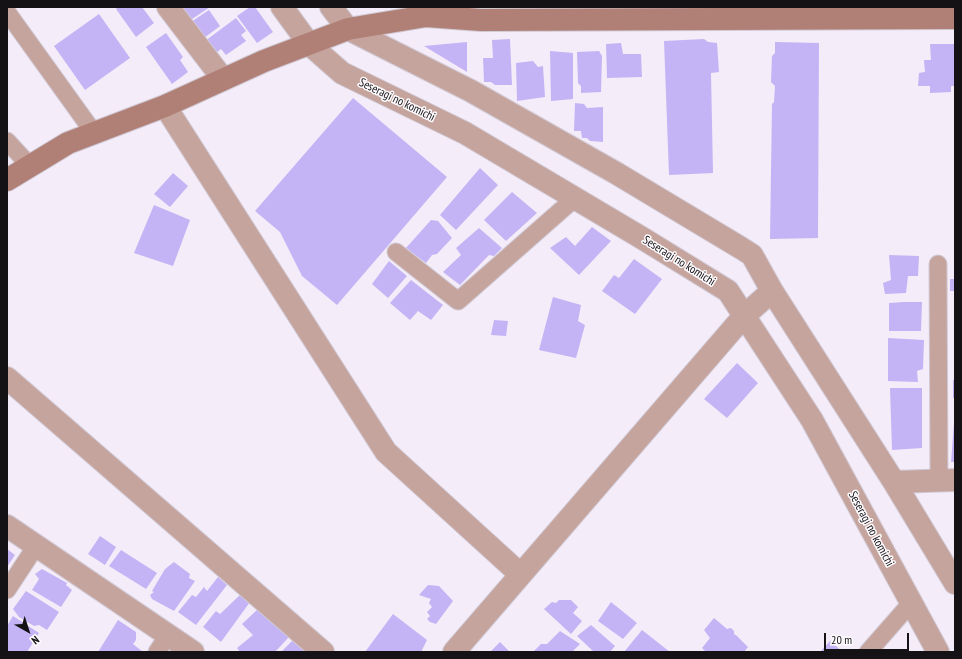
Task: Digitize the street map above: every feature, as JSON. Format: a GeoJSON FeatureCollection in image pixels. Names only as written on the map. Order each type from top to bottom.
{"type":"FeatureCollection","features":[{"type":"Feature","properties":{"kind":"street"},"geometry":{"type":"LineString","coordinates":[[168,7],[223,80]]}},
{"type":"Feature","properties":{"kind":"street","name":"Seseragi no komichi"},"geometry":{"type":"LineString","coordinates":[[282,7],[328,37],[471,91],[616,173],[747,252],[756,305],[812,420],[938,652]]}},
{"type":"Feature","properties":{"kind":"street","name":"Seseragi no komichi"},"geometry":{"type":"LineString","coordinates":[[331,7],[328,37],[342,73],[465,133],[728,291],[756,305],[894,482],[955,583]]}},
{"type":"Feature","properties":{"kind":"street"},"geometry":{"type":"LineString","coordinates":[[7,180],[68,143],[165,106],[264,61],[328,37],[426,16],[481,20],[566,13],[880,13],[955,18]]}},
{"type":"Feature","properties":{"kind":"street"},"geometry":{"type":"LineString","coordinates":[[165,106],[386,452],[520,574]]}},
{"type":"Feature","properties":{"kind":"street"},"geometry":{"type":"LineString","coordinates":[[454,652],[520,574],[756,305]]}},
{"type":"Feature","properties":{"kind":"street"},"geometry":{"type":"LineString","coordinates":[[7,378],[323,652]]}},
{"type":"Feature","properties":{"kind":"street"},"geometry":{"type":"LineString","coordinates":[[894,482],[947,480]]}},
{"type":"Feature","properties":{"kind":"street"},"geometry":{"type":"LineString","coordinates":[[7,526],[36,546],[162,644],[193,652]]}},
{"type":"Feature","properties":{"kind":"lane"},"geometry":{"type":"LineString","coordinates":[[7,12],[94,133]]}},
{"type":"Feature","properties":{"kind":"lane"},"geometry":{"type":"LineString","coordinates":[[7,140],[30,166]]}},
{"type":"Feature","properties":{"kind":"lane"},"geometry":{"type":"LineString","coordinates":[[396,252],[458,301],[575,198]]}},
{"type":"Feature","properties":{"kind":"lane"},"geometry":{"type":"LineString","coordinates":[[938,264],[947,480]]}},
{"type":"Feature","properties":{"kind":"lane"},"geometry":{"type":"LineString","coordinates":[[7,590],[36,546]]}},
{"type":"Feature","properties":{"kind":"lane"},"geometry":{"type":"LineString","coordinates":[[868,652],[911,603]]}},
{"type":"Feature","properties":{"kind":"building"},"geometry":{"type":"Polygon","coordinates":[[[118,7],[142,7],[154,23],[136,37],[116,9],[118,7]]]}},
{"type":"Feature","properties":{"kind":"building"},"geometry":{"type":"Polygon","coordinates":[[[180,7],[210,7],[189,21],[180,7]]]}},
{"type":"Feature","properties":{"kind":"building"},"geometry":{"type":"Polygon","coordinates":[[[250,7],[255,7],[273,32],[257,43],[237,16],[250,7]]]}},
{"type":"Feature","properties":{"kind":"building"},"geometry":{"type":"Polygon","coordinates":[[[209,10],[220,26],[200,41],[188,24],[209,10]]]}},
{"type":"Feature","properties":{"kind":"building"},"geometry":{"type":"Polygon","coordinates":[[[99,14],[130,58],[85,90],[54,46],[99,14]]]}},
{"type":"Feature","properties":{"kind":"building"},"geometry":{"type":"Polygon","coordinates":[[[236,18],[246,31],[241,35],[246,41],[226,55],[221,49],[211,57],[201,44],[236,18]]]}},
{"type":"Feature","properties":{"kind":"building"},"geometry":{"type":"Polygon","coordinates":[[[166,33],[183,57],[180,60],[188,72],[172,84],[146,47],[166,33]]]}},
{"type":"Feature","properties":{"kind":"building"},"geometry":{"type":"Polygon","coordinates":[[[510,39],[512,85],[495,85],[491,82],[484,82],[483,58],[493,58],[492,40],[510,39]]]}},
{"type":"Feature","properties":{"kind":"building"},"geometry":{"type":"Polygon","coordinates":[[[704,39],[708,42],[717,43],[719,72],[711,73],[713,173],[669,175],[664,41],[704,39]]]}},
{"type":"Feature","properties":{"kind":"building"},"geometry":{"type":"Polygon","coordinates":[[[467,42],[467,72],[424,46],[467,42]]]}},
{"type":"Feature","properties":{"kind":"building"},"geometry":{"type":"Polygon","coordinates":[[[775,42],[819,43],[818,238],[770,239],[772,104],[774,102],[775,86],[771,82],[772,56],[775,53],[775,42]]]}},
{"type":"Feature","properties":{"kind":"building"},"geometry":{"type":"Polygon","coordinates":[[[621,43],[623,54],[641,54],[642,77],[607,78],[606,44],[621,43]]]}},
{"type":"Feature","properties":{"kind":"building"},"geometry":{"type":"Polygon","coordinates":[[[930,44],[955,44],[955,86],[951,86],[951,92],[930,93],[930,86],[918,86],[919,73],[925,72],[924,60],[931,60],[930,44]]]}},
{"type":"Feature","properties":{"kind":"building"},"geometry":{"type":"Polygon","coordinates":[[[550,51],[573,53],[573,99],[551,101],[550,51]]]}},
{"type":"Feature","properties":{"kind":"building"},"geometry":{"type":"Polygon","coordinates":[[[599,51],[602,56],[601,92],[581,93],[581,86],[578,83],[577,52],[599,51]]]}},
{"type":"Feature","properties":{"kind":"building"},"geometry":{"type":"Polygon","coordinates":[[[533,61],[538,67],[543,66],[545,97],[517,101],[516,63],[533,61]]]}},
{"type":"Feature","properties":{"kind":"building"},"geometry":{"type":"Polygon","coordinates":[[[353,98],[447,177],[337,305],[302,276],[280,232],[255,211],[353,98]]]}},
{"type":"Feature","properties":{"kind":"building"},"geometry":{"type":"Polygon","coordinates":[[[575,103],[584,104],[587,108],[603,107],[603,142],[590,141],[587,138],[582,138],[581,131],[574,131],[575,103]]]}},
{"type":"Feature","properties":{"kind":"building"},"geometry":{"type":"Polygon","coordinates":[[[480,168],[498,185],[456,230],[440,215],[480,168]]]}},
{"type":"Feature","properties":{"kind":"building"},"geometry":{"type":"Polygon","coordinates":[[[173,173],[188,186],[170,207],[154,194],[173,173]]]}},
{"type":"Feature","properties":{"kind":"building"},"geometry":{"type":"Polygon","coordinates":[[[512,192],[537,213],[506,241],[484,220],[512,192]]]}},
{"type":"Feature","properties":{"kind":"building"},"geometry":{"type":"Polygon","coordinates":[[[154,205],[190,220],[173,266],[134,253],[154,205]]]}},
{"type":"Feature","properties":{"kind":"building"},"geometry":{"type":"Polygon","coordinates":[[[431,220],[438,221],[452,238],[437,254],[432,255],[426,263],[406,248],[431,220]]]}},
{"type":"Feature","properties":{"kind":"building"},"geometry":{"type":"Polygon","coordinates":[[[592,227],[611,241],[579,275],[550,248],[566,237],[575,246],[592,227]]]}},
{"type":"Feature","properties":{"kind":"building"},"geometry":{"type":"Polygon","coordinates":[[[479,228],[502,248],[494,256],[489,255],[460,285],[443,272],[461,255],[456,248],[479,228]]]}},
{"type":"Feature","properties":{"kind":"building"},"geometry":{"type":"Polygon","coordinates":[[[889,255],[919,256],[918,276],[908,276],[906,293],[885,294],[883,283],[891,280],[889,255]]]}},
{"type":"Feature","properties":{"kind":"building"},"geometry":{"type":"Polygon","coordinates":[[[634,259],[662,279],[635,314],[602,291],[614,275],[619,278],[634,259]]]}},
{"type":"Feature","properties":{"kind":"building"},"geometry":{"type":"Polygon","coordinates":[[[389,261],[407,276],[388,298],[372,284],[389,261]]]}},
{"type":"Feature","properties":{"kind":"building"},"geometry":{"type":"Polygon","coordinates":[[[950,279],[955,279],[955,291],[950,291],[950,279]]]}},
{"type":"Feature","properties":{"kind":"building"},"geometry":{"type":"Polygon","coordinates":[[[411,280],[443,305],[431,320],[418,311],[410,320],[390,303],[411,280]]]}},
{"type":"Feature","properties":{"kind":"building"},"geometry":{"type":"Polygon","coordinates":[[[553,297],[581,305],[578,321],[585,325],[576,358],[539,350],[553,297]]]}},
{"type":"Feature","properties":{"kind":"building"},"geometry":{"type":"Polygon","coordinates":[[[922,302],[921,331],[889,331],[889,303],[922,302]]]}},
{"type":"Feature","properties":{"kind":"building"},"geometry":{"type":"Polygon","coordinates":[[[494,320],[508,321],[506,336],[491,335],[494,320]]]}},
{"type":"Feature","properties":{"kind":"building"},"geometry":{"type":"Polygon","coordinates":[[[888,338],[924,340],[923,369],[917,371],[918,382],[888,381],[888,338]]]}},
{"type":"Feature","properties":{"kind":"building"},"geometry":{"type":"Polygon","coordinates":[[[737,363],[758,383],[727,418],[704,399],[737,363]]]}},
{"type":"Feature","properties":{"kind":"building"},"geometry":{"type":"Polygon","coordinates":[[[953,380],[955,380],[955,398],[953,398],[953,380]]]}},
{"type":"Feature","properties":{"kind":"building"},"geometry":{"type":"Polygon","coordinates":[[[890,388],[922,388],[922,448],[892,450],[890,388]]]}},
{"type":"Feature","properties":{"kind":"building"},"geometry":{"type":"Polygon","coordinates":[[[954,423],[955,462],[951,462],[954,423]]]}},
{"type":"Feature","properties":{"kind":"building"},"geometry":{"type":"Polygon","coordinates":[[[100,536],[116,547],[105,565],[88,554],[100,536]]]}},
{"type":"Feature","properties":{"kind":"building"},"geometry":{"type":"Polygon","coordinates":[[[7,549],[15,555],[7,567],[7,549]]]}},
{"type":"Feature","properties":{"kind":"building"},"geometry":{"type":"Polygon","coordinates":[[[121,550],[157,573],[146,589],[109,566],[121,550]]]}},
{"type":"Feature","properties":{"kind":"building"},"geometry":{"type":"Polygon","coordinates":[[[174,562],[190,574],[189,578],[195,581],[174,611],[152,599],[150,595],[154,592],[152,591],[165,569],[174,562]]]}},
{"type":"Feature","properties":{"kind":"building"},"geometry":{"type":"Polygon","coordinates":[[[42,569],[67,583],[66,585],[72,590],[61,607],[32,590],[39,579],[35,574],[42,569]]]}},
{"type":"Feature","properties":{"kind":"building"},"geometry":{"type":"Polygon","coordinates":[[[218,577],[227,585],[196,625],[178,612],[192,595],[196,597],[204,587],[207,591],[218,577]]]}},
{"type":"Feature","properties":{"kind":"building"},"geometry":{"type":"Polygon","coordinates":[[[428,585],[439,586],[453,601],[436,624],[427,619],[430,616],[427,612],[432,607],[429,603],[431,599],[419,595],[428,585]]]}},
{"type":"Feature","properties":{"kind":"building"},"geometry":{"type":"Polygon","coordinates":[[[26,591],[59,612],[47,630],[39,625],[34,626],[19,617],[13,609],[26,591]]]}},
{"type":"Feature","properties":{"kind":"building"},"geometry":{"type":"Polygon","coordinates":[[[241,594],[250,602],[221,642],[203,627],[216,611],[220,614],[241,594]]]}},
{"type":"Feature","properties":{"kind":"building"},"geometry":{"type":"Polygon","coordinates":[[[559,600],[571,600],[578,607],[573,613],[582,621],[571,634],[544,609],[552,602],[556,603],[559,600]]]}},
{"type":"Feature","properties":{"kind":"building"},"geometry":{"type":"Polygon","coordinates":[[[611,602],[637,623],[623,639],[598,621],[611,602]]]}},
{"type":"Feature","properties":{"kind":"building"},"geometry":{"type":"Polygon","coordinates":[[[258,609],[289,637],[275,652],[240,652],[237,648],[253,635],[242,624],[258,609]]]}},
{"type":"Feature","properties":{"kind":"building"},"geometry":{"type":"Polygon","coordinates":[[[393,614],[427,640],[421,652],[365,652],[393,614]]]}},
{"type":"Feature","properties":{"kind":"building"},"geometry":{"type":"Polygon","coordinates":[[[13,616],[39,633],[27,652],[7,652],[7,626],[13,616]]]}},
{"type":"Feature","properties":{"kind":"building"},"geometry":{"type":"Polygon","coordinates":[[[714,618],[727,629],[731,628],[734,631],[734,634],[748,647],[744,652],[706,652],[702,648],[710,638],[704,630],[714,618]]]}},
{"type":"Feature","properties":{"kind":"building"},"geometry":{"type":"Polygon","coordinates":[[[118,620],[136,632],[136,640],[133,644],[143,652],[98,652],[118,620]]]}},
{"type":"Feature","properties":{"kind":"building"},"geometry":{"type":"Polygon","coordinates":[[[591,625],[615,646],[610,652],[594,652],[577,636],[591,625]]]}},
{"type":"Feature","properties":{"kind":"building"},"geometry":{"type":"Polygon","coordinates":[[[642,630],[670,652],[624,652],[642,630]]]}},
{"type":"Feature","properties":{"kind":"building"},"geometry":{"type":"Polygon","coordinates":[[[560,631],[580,644],[572,652],[533,652],[541,644],[547,644],[560,631]]]}},
{"type":"Feature","properties":{"kind":"building"},"geometry":{"type":"Polygon","coordinates":[[[293,640],[308,652],[281,652],[293,640]]]}},
{"type":"Feature","properties":{"kind":"building"},"geometry":{"type":"Polygon","coordinates":[[[830,641],[843,652],[820,652],[830,641]]]}},
{"type":"Feature","properties":{"kind":"building"},"geometry":{"type":"Polygon","coordinates":[[[500,642],[510,652],[490,652],[500,642]]]}}]}
